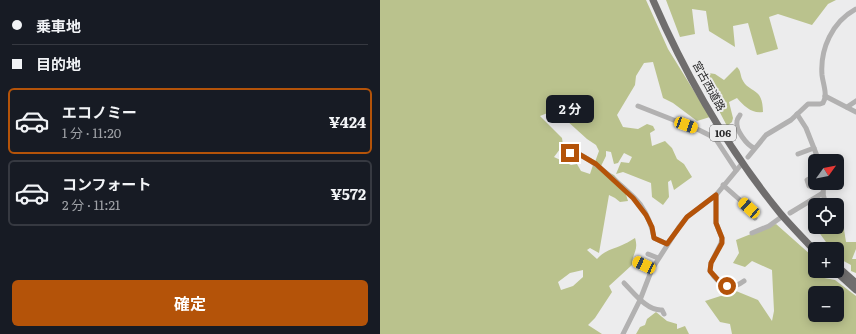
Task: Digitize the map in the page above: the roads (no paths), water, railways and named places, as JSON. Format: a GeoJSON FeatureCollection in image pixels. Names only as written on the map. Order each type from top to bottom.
{"type":"FeatureCollection","features":[{"type":"Feature","properties":{"kind":"highway","name":"宮古西道路"},"geometry":{"type":"LineString","coordinates":[[653,0],[689,74],[730,144],[756,182],[781,214],[808,243]]}},
{"type":"Feature","properties":{"kind":"highway","name":"宮古西道路"},"geometry":{"type":"LineString","coordinates":[[658,0],[692,70],[733,142],[777,202],[813,242]]}},
{"type":"Feature","properties":{"kind":"highway"},"geometry":{"type":"LineString","coordinates":[[844,272],[856,283]]}},
{"type":"Feature","properties":{"kind":"highway"},"geometry":{"type":"LineString","coordinates":[[843,278],[856,290]]}},
{"type":"Feature","properties":{"kind":"street"},"geometry":{"type":"LineString","coordinates":[[748,157],[766,135],[791,120],[808,104],[824,103],[826,96],[822,75],[822,59],[825,47],[838,23],[856,9]]}},
{"type":"Feature","properties":{"kind":"street"},"geometry":{"type":"LineString","coordinates":[[826,96],[856,112]]}},
{"type":"Feature","properties":{"kind":"street"},"geometry":{"type":"LineString","coordinates":[[847,107],[856,101]]}},
{"type":"Feature","properties":{"kind":"street"},"geometry":{"type":"LineString","coordinates":[[638,106],[699,130],[715,138],[736,170]]}},
{"type":"Feature","properties":{"kind":"street"},"geometry":{"type":"LineString","coordinates":[[797,114],[806,128],[816,154]]}},
{"type":"Feature","properties":{"kind":"street"},"geometry":{"type":"LineString","coordinates":[[740,115],[737,121],[738,129],[749,146],[754,148]]}},
{"type":"Feature","properties":{"kind":"street"},"geometry":{"type":"LineString","coordinates":[[798,154],[814,148]]}},
{"type":"Feature","properties":{"kind":"street"},"geometry":{"type":"LineString","coordinates":[[567,155],[570,153],[577,153],[596,164],[640,205],[652,227],[654,238],[667,244]]}},
{"type":"Feature","properties":{"kind":"street"},"geometry":{"type":"LineString","coordinates":[[622,334],[640,300],[652,269],[667,244],[687,217],[716,195],[740,166]]}},
{"type":"Feature","properties":{"kind":"street"},"geometry":{"type":"LineString","coordinates":[[723,185],[749,208],[755,218]]}},
{"type":"Feature","properties":{"kind":"street"},"geometry":{"type":"LineString","coordinates":[[823,190],[824,198]]}},
{"type":"Feature","properties":{"kind":"street"},"geometry":{"type":"LineString","coordinates":[[790,213],[823,193]]}},
{"type":"Feature","properties":{"kind":"street"},"geometry":{"type":"LineString","coordinates":[[716,195],[716,223],[722,238],[722,243],[711,263],[710,271],[719,281],[727,286],[734,287],[744,281]]}},
{"type":"Feature","properties":{"kind":"street"},"geometry":{"type":"LineString","coordinates":[[752,233],[769,226],[780,218]]}},
{"type":"Feature","properties":{"kind":"street"},"geometry":{"type":"LineString","coordinates":[[648,254],[658,258]]}},
{"type":"Feature","properties":{"kind":"street"},"geometry":{"type":"LineString","coordinates":[[636,262],[652,269]]}},
{"type":"Feature","properties":{"kind":"street"},"geometry":{"type":"LineString","coordinates":[[624,283],[640,300],[656,311],[662,310],[664,314]]}}]}
